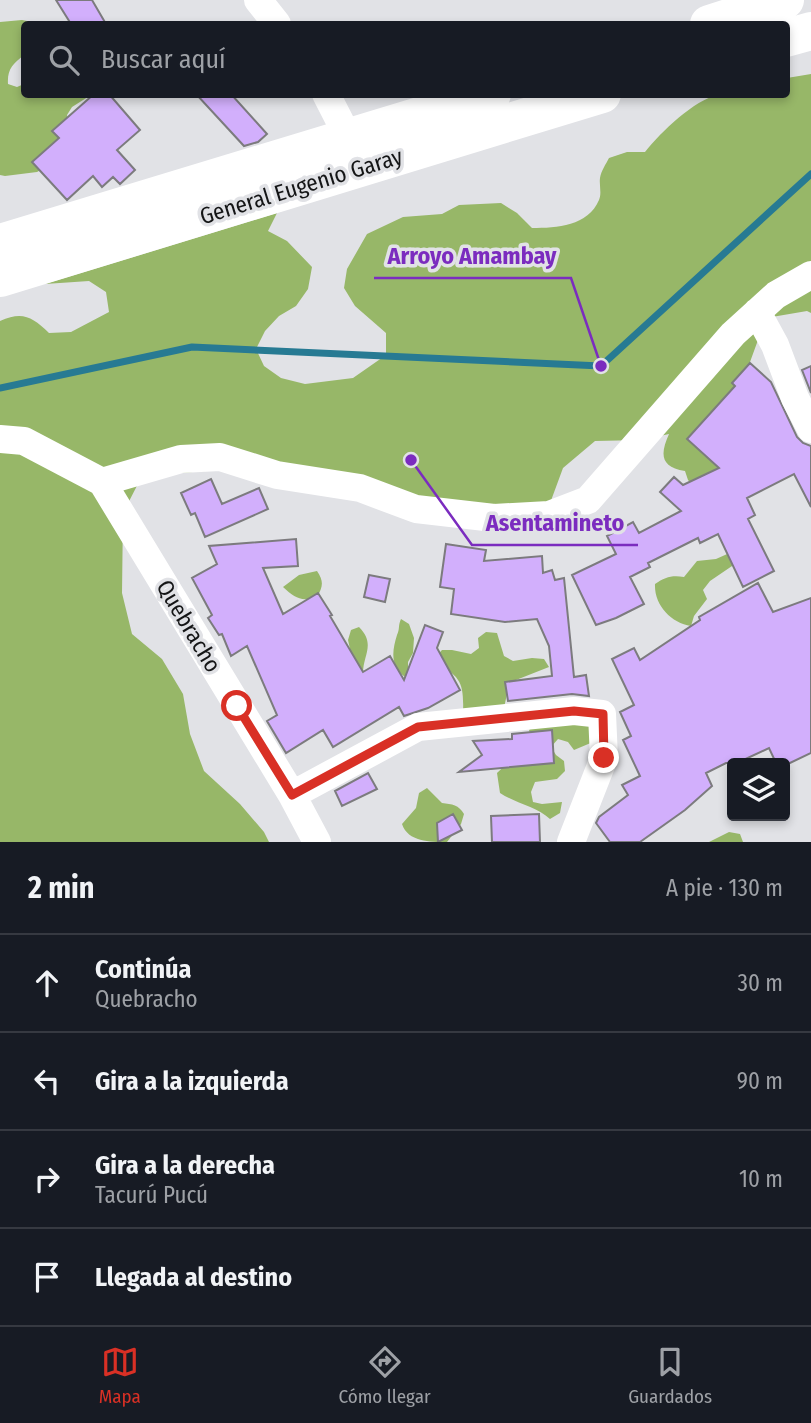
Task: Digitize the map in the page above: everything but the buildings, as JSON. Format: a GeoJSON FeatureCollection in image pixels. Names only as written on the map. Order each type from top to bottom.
{"type":"FeatureCollection","features":[{"type":"Feature","properties":{"kind":"street"},"geometry":{"type":"LineString","coordinates":[[258,0],[276,21]]}},
{"type":"Feature","properties":{"kind":"street"},"geometry":{"type":"LineString","coordinates":[[718,21],[785,0]]}},
{"type":"Feature","properties":{"kind":"street"},"geometry":{"type":"LineString","coordinates":[[790,37],[811,31]]}},
{"type":"Feature","properties":{"kind":"street"},"geometry":{"type":"LineString","coordinates":[[328,98],[349,139]]}},
{"type":"Feature","properties":{"kind":"street","name":"General Eugenio Garay"},"geometry":{"type":"LineString","coordinates":[[0,243],[479,98]]}},
{"type":"Feature","properties":{"kind":"street","name":"General Eugenio Garay"},"geometry":{"type":"LineString","coordinates":[[0,278],[589,98]]}},
{"type":"Feature","properties":{"kind":"street"},"geometry":{"type":"LineString","coordinates":[[0,439],[24,441],[102,482],[181,459],[220,457],[277,475],[360,488],[416,509],[494,518],[549,515],[588,500],[733,334],[776,295],[811,275]]}},
{"type":"Feature","properties":{"kind":"street"},"geometry":{"type":"LineString","coordinates":[[757,312],[775,345],[795,398],[811,429]]}},
{"type":"Feature","properties":{"kind":"street","name":"Quebracho"},"geometry":{"type":"LineString","coordinates":[[102,482],[292,795],[317,842]]}},
{"type":"Feature","properties":{"kind":"street"},"geometry":{"type":"LineString","coordinates":[[292,795],[418,727],[574,711],[603,714],[604,758],[571,842]]}},
{"type":"Feature","properties":{"kind":"green space"},"geometry":{"type":"Polygon","coordinates":[[[22,20],[27,21],[21,21],[21,58],[12,67],[8,84],[21,85],[21,98],[86,98],[72,107],[67,115],[69,125],[46,167],[37,172],[0,175],[0,22],[22,20]]]}},
{"type":"Feature","properties":{"kind":"green space"},"geometry":{"type":"Polygon","coordinates":[[[811,74],[811,313],[807,311],[766,318],[746,373],[732,451],[701,495],[688,480],[685,471],[671,466],[664,458],[669,434],[641,440],[595,441],[563,468],[549,506],[515,529],[268,466],[142,476],[123,513],[122,593],[132,634],[162,659],[183,694],[190,734],[204,771],[240,804],[269,842],[0,842],[0,321],[21,316],[37,323],[49,333],[71,332],[109,312],[106,292],[89,281],[45,284],[277,213],[268,231],[287,241],[312,267],[308,289],[296,306],[279,316],[265,331],[256,349],[264,366],[281,378],[305,384],[353,378],[386,355],[386,333],[355,306],[344,288],[347,269],[367,234],[403,217],[442,214],[459,205],[501,203],[517,213],[532,228],[571,224],[594,209],[600,197],[601,175],[609,158],[627,152],[645,152],[679,118],[709,98],[790,98],[790,78],[811,74]]]}},
{"type":"Feature","properties":{"kind":"green space"},"geometry":{"type":"Polygon","coordinates":[[[734,551],[735,564],[710,581],[703,590],[707,599],[694,616],[691,626],[677,621],[665,612],[657,599],[655,584],[669,577],[684,577],[697,561],[716,559],[734,551]]]}},
{"type":"Feature","properties":{"kind":"green space"},"geometry":{"type":"Polygon","coordinates":[[[317,571],[322,584],[317,597],[298,598],[283,587],[299,575],[317,571]]]}},
{"type":"Feature","properties":{"kind":"green space"},"geometry":{"type":"Polygon","coordinates":[[[401,619],[409,624],[414,638],[413,653],[405,677],[397,668],[394,658],[401,619]]]}},
{"type":"Feature","properties":{"kind":"green space"},"geometry":{"type":"Polygon","coordinates":[[[359,627],[368,644],[363,673],[345,658],[350,649],[348,640],[351,630],[359,627]]]}},
{"type":"Feature","properties":{"kind":"green space"},"geometry":{"type":"Polygon","coordinates":[[[486,632],[497,633],[504,656],[513,661],[544,659],[549,667],[516,680],[508,689],[504,708],[463,715],[463,695],[459,682],[433,660],[442,650],[471,654],[479,648],[478,638],[486,632]]]}},
{"type":"Feature","properties":{"kind":"green space"},"geometry":{"type":"Polygon","coordinates":[[[536,723],[589,724],[593,742],[574,750],[568,742],[558,739],[551,747],[564,761],[565,771],[557,779],[535,782],[531,792],[533,802],[562,802],[560,813],[550,819],[500,793],[497,773],[532,740],[529,730],[536,723]]]}},
{"type":"Feature","properties":{"kind":"green space"},"geometry":{"type":"Polygon","coordinates":[[[427,788],[442,803],[455,806],[464,814],[461,824],[447,842],[414,838],[402,824],[416,808],[419,793],[427,788]]]}},
{"type":"Feature","properties":{"kind":"green space"},"geometry":{"type":"Polygon","coordinates":[[[729,832],[740,834],[743,842],[709,842],[729,832]]]}},
{"type":"Feature","properties":{"kind":"waterway"},"geometry":{"type":"LineString","coordinates":[[0,388],[192,347],[601,366],[811,174]]}},
{"type":"Feature","properties":{"kind":"place","name":"Arroyo Amambay"},"geometry":{"type":"Point","coordinates":[601,366]}},
{"type":"Feature","properties":{"kind":"place","name":"Asentamineto"},"geometry":{"type":"Point","coordinates":[411,460]}},
{"type":"Feature","properties":{"kind":"route"},"geometry":{"type":"LineString","coordinates":[[237,706],[292,795],[418,727],[574,711],[603,714],[604,758]]}}]}
